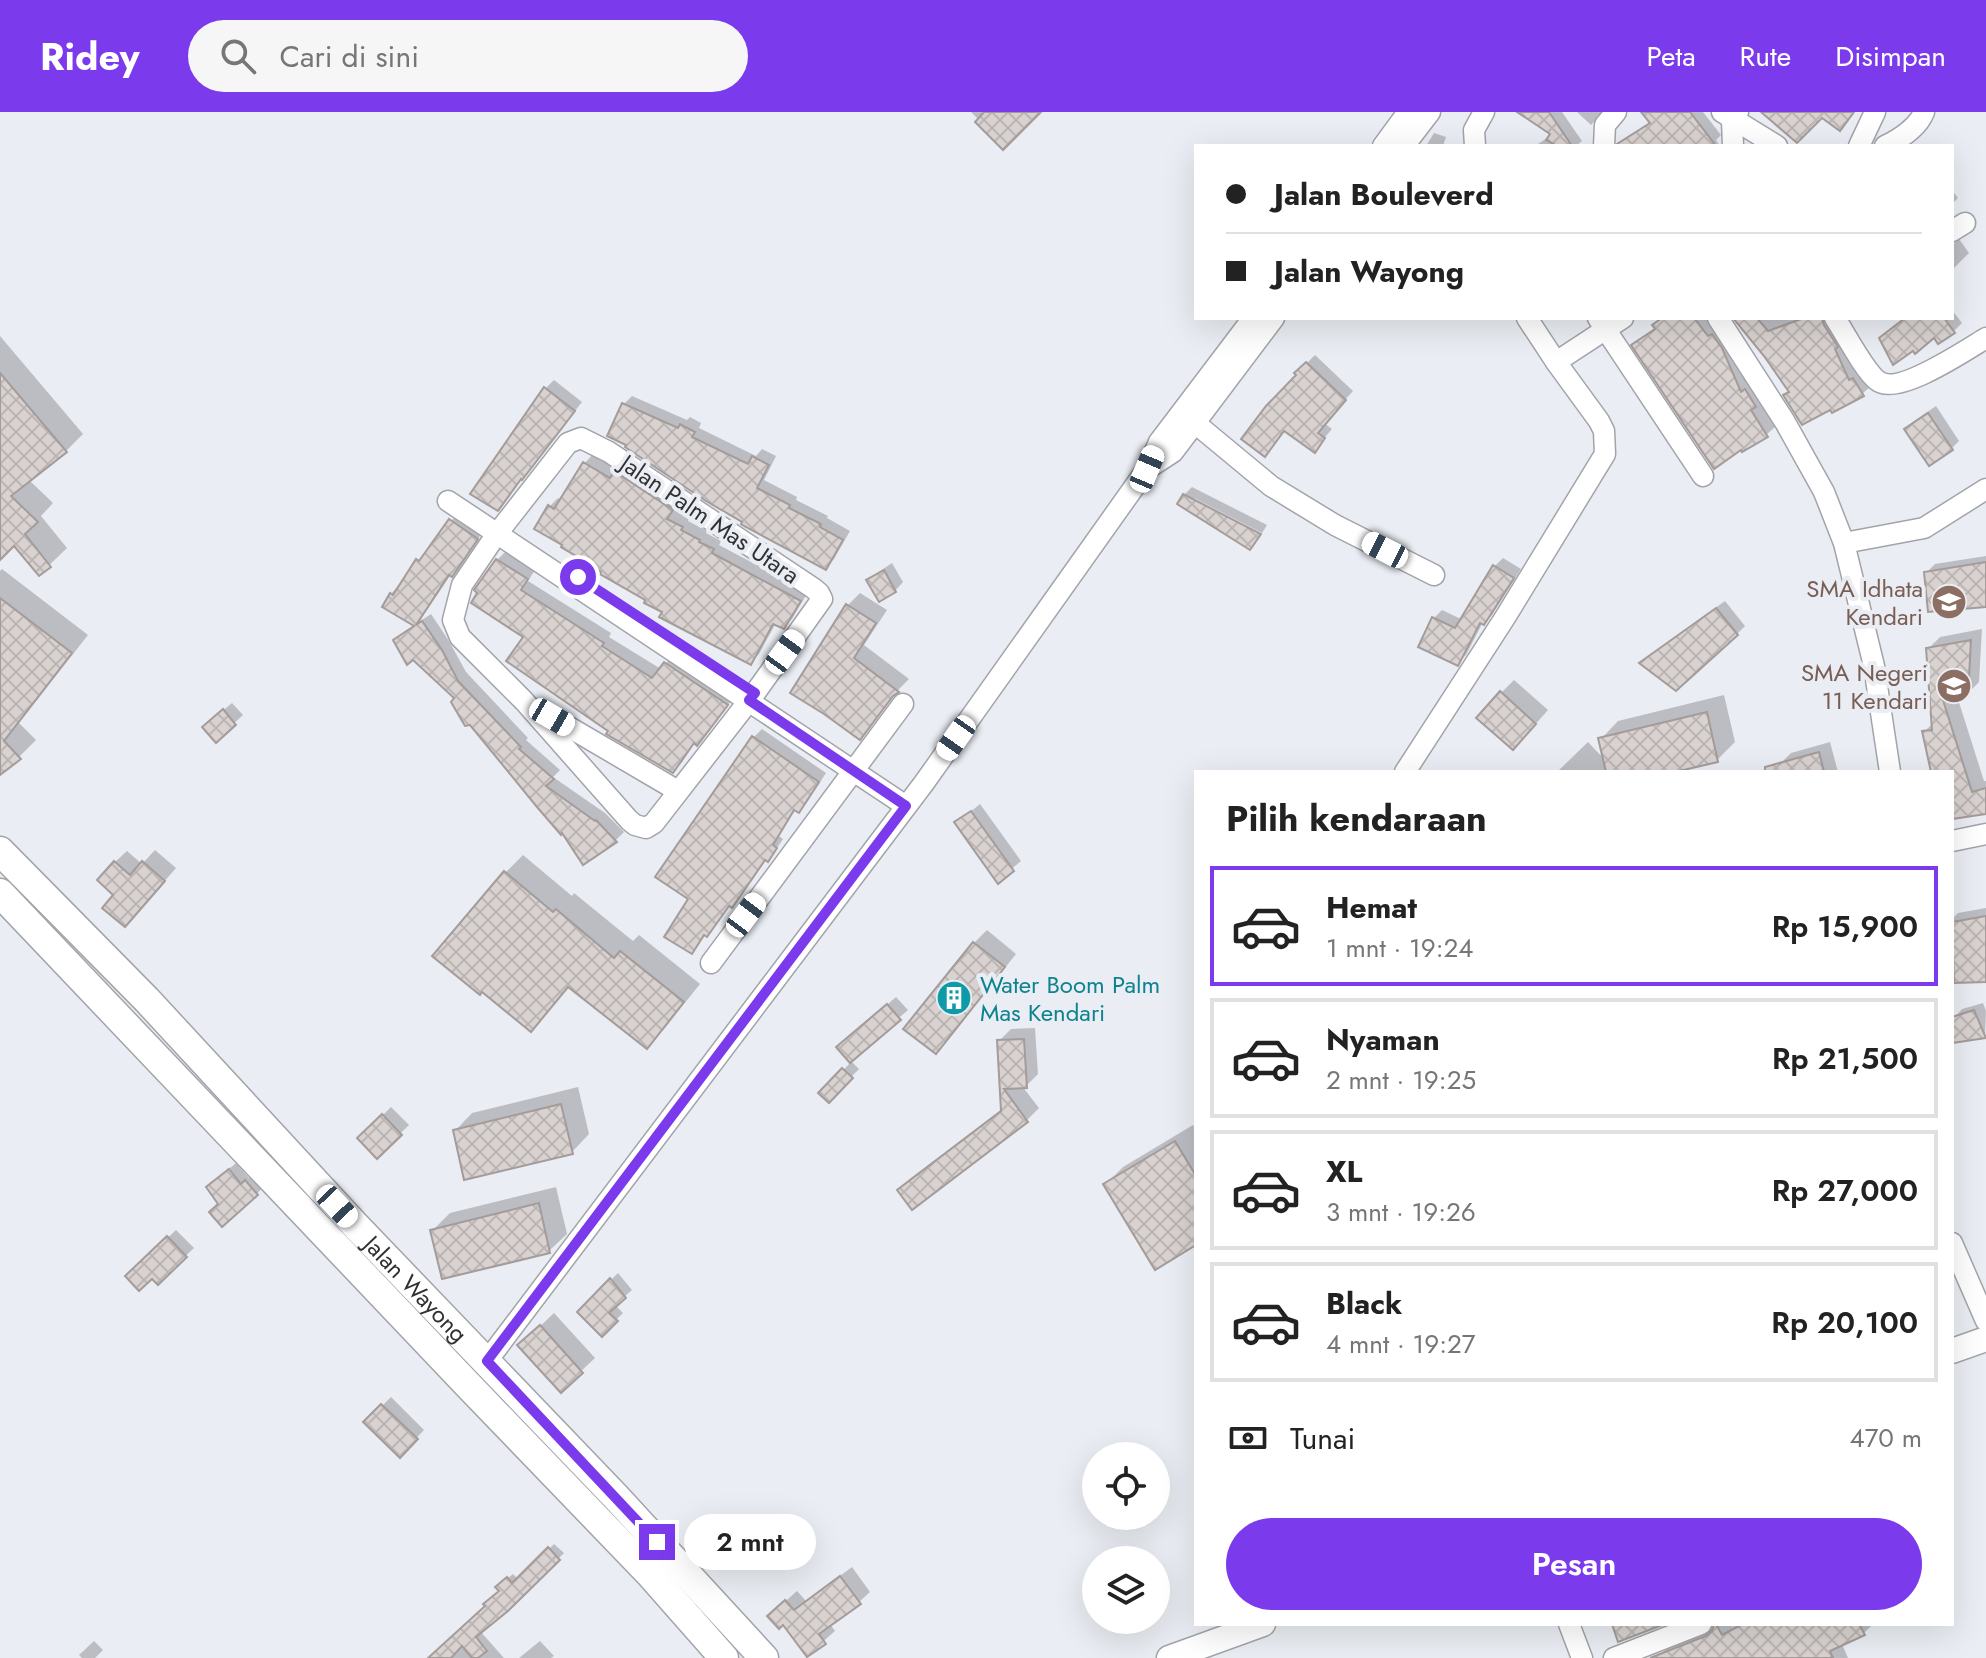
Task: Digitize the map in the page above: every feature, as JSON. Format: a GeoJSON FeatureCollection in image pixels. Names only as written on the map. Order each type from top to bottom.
{"type":"FeatureCollection","features":[{"type":"Feature","properties":{"kind":"main road","name":"Jalan Wayong"},"geometry":{"type":"LineString","coordinates":[[0,851],[147,1000],[764,1658]]}},
{"type":"Feature","properties":{"kind":"main road","name":"Jalan Wayong"},"geometry":{"type":"LineString","coordinates":[[0,893],[650,1574],[724,1658]]}},
{"type":"Feature","properties":{"kind":"street"},"geometry":{"type":"LineString","coordinates":[[1386,144],[1430,112]]}},
{"type":"Feature","properties":{"kind":"street"},"geometry":{"type":"LineString","coordinates":[[1475,144],[1474,130],[1484,112]]}},
{"type":"Feature","properties":{"kind":"street"},"geometry":{"type":"LineString","coordinates":[[1604,144],[1605,125],[1616,112]]}},
{"type":"Feature","properties":{"kind":"street"},"geometry":{"type":"LineString","coordinates":[[1860,144],[1875,112]]}},
{"type":"Feature","properties":{"kind":"street"},"geometry":{"type":"LineString","coordinates":[[1889,144],[1900,138],[1923,117],[1924,112]]}},
{"type":"Feature","properties":{"kind":"street"},"geometry":{"type":"LineString","coordinates":[[1731,115],[1733,144]]}},
{"type":"Feature","properties":{"kind":"street"},"geometry":{"type":"LineString","coordinates":[[1731,115],[1774,144]]}},
{"type":"Feature","properties":{"kind":"street"},"geometry":{"type":"LineString","coordinates":[[487,1361],[910,801],[1147,469],[1159,442],[1251,320]]}},
{"type":"Feature","properties":{"kind":"street"},"geometry":{"type":"LineString","coordinates":[[1147,469],[1173,452],[1272,320]]}},
{"type":"Feature","properties":{"kind":"street"},"geometry":{"type":"LineString","coordinates":[[1406,770],[1506,616],[1605,454],[1604,431],[1599,421],[1528,320]]}},
{"type":"Feature","properties":{"kind":"street"},"geometry":{"type":"LineString","coordinates":[[1719,320],[1785,422],[1824,492],[1844,543],[1874,666],[1890,770]]}},
{"type":"Feature","properties":{"kind":"street"},"geometry":{"type":"LineString","coordinates":[[1836,320],[1872,376],[1881,384],[1891,385],[1924,374],[1986,338]]}},
{"type":"Feature","properties":{"kind":"street"},"geometry":{"type":"LineString","coordinates":[[1556,362],[1602,324],[1703,476]]}},
{"type":"Feature","properties":{"kind":"street"},"geometry":{"type":"LineString","coordinates":[[1195,423],[1271,486],[1335,525],[1434,575]]}},
{"type":"Feature","properties":{"kind":"street","name":"Jalan Palm Mas Utara"},"geometry":{"type":"LineString","coordinates":[[581,438],[609,452],[819,593],[822,599],[752,696],[654,823],[646,828],[635,825],[524,701],[460,637],[453,620],[462,585],[499,531],[568,443],[581,438]]}},
{"type":"Feature","properties":{"kind":"street"},"geometry":{"type":"LineString","coordinates":[[1844,543],[1924,528],[1986,489]]}},
{"type":"Feature","properties":{"kind":"street"},"geometry":{"type":"LineString","coordinates":[[448,501],[499,531],[910,801]]}},
{"type":"Feature","properties":{"kind":"street"},"geometry":{"type":"LineString","coordinates":[[524,701],[678,791]]}},
{"type":"Feature","properties":{"kind":"street"},"geometry":{"type":"LineString","coordinates":[[711,963],[903,704]]}},
{"type":"Feature","properties":{"kind":"street"},"geometry":{"type":"LineString","coordinates":[[1954,841],[1986,834]]}},
{"type":"Feature","properties":{"kind":"street"},"geometry":{"type":"LineString","coordinates":[[1954,1248],[1986,1321]]}},
{"type":"Feature","properties":{"kind":"street"},"geometry":{"type":"LineString","coordinates":[[1954,1350],[1986,1339]]}},
{"type":"Feature","properties":{"kind":"street"},"geometry":{"type":"LineString","coordinates":[[1169,1658],[1257,1626]]}},
{"type":"Feature","properties":{"kind":"street"},"geometry":{"type":"LineString","coordinates":[[1570,1626],[1582,1658]]}},
{"type":"Feature","properties":{"kind":"street"},"geometry":{"type":"LineString","coordinates":[[1614,1658],[1696,1626]]}},
{"type":"Feature","properties":{"kind":"building"},"geometry":{"type":"Polygon","coordinates":[[[984,112],[1041,112],[1003,150],[975,122],[984,112]]]}},
{"type":"Feature","properties":{"kind":"building"},"geometry":{"type":"Polygon","coordinates":[[[1517,112],[1549,112],[1571,144],[1553,144],[1546,140],[1550,134],[1517,112]]]}},
{"type":"Feature","properties":{"kind":"building"},"geometry":{"type":"Polygon","coordinates":[[[1641,112],[1690,112],[1714,144],[1617,144],[1650,123],[1641,112]]]}},
{"type":"Feature","properties":{"kind":"building"},"geometry":{"type":"Polygon","coordinates":[[[1761,112],[1854,112],[1840,131],[1822,118],[1797,143],[1761,112]]]}},
{"type":"Feature","properties":{"kind":"building"},"geometry":{"type":"Polygon","coordinates":[[[1659,320],[1696,320],[1708,336],[1712,334],[1722,348],[1741,392],[1745,389],[1756,407],[1751,410],[1768,437],[1741,450],[1714,469],[1631,345],[1655,329],[1652,325],[1659,320]]]}},
{"type":"Feature","properties":{"kind":"building"},"geometry":{"type":"Polygon","coordinates":[[[1735,320],[1759,320],[1768,331],[1798,320],[1823,320],[1838,347],[1835,349],[1849,380],[1853,378],[1864,396],[1802,425],[1783,395],[1789,392],[1735,320]]]}},
{"type":"Feature","properties":{"kind":"building"},"geometry":{"type":"Polygon","coordinates":[[[1902,320],[1945,320],[1955,333],[1938,344],[1934,338],[1915,354],[1913,351],[1893,365],[1879,338],[1902,320]]]}},
{"type":"Feature","properties":{"kind":"building"},"geometry":{"type":"Polygon","coordinates":[[[1306,362],[1346,400],[1318,433],[1325,438],[1315,453],[1284,431],[1265,457],[1241,439],[1306,362]]]}},
{"type":"Feature","properties":{"kind":"building"},"geometry":{"type":"Polygon","coordinates":[[[0,373],[67,452],[11,496],[38,522],[25,534],[51,567],[39,576],[14,546],[0,560],[0,373]]]}},
{"type":"Feature","properties":{"kind":"building"},"geometry":{"type":"Polygon","coordinates":[[[544,387],[575,411],[498,511],[470,494],[544,387]]]}},
{"type":"Feature","properties":{"kind":"building"},"geometry":{"type":"Polygon","coordinates":[[[622,403],[678,428],[680,424],[695,432],[692,437],[748,464],[752,456],[769,465],[757,488],[790,505],[789,508],[821,524],[820,527],[843,540],[826,570],[744,526],[626,445],[607,436],[622,403]]]}},
{"type":"Feature","properties":{"kind":"building"},"geometry":{"type":"Polygon","coordinates":[[[1928,413],[1953,450],[1929,466],[1904,429],[1928,413]]]}},
{"type":"Feature","properties":{"kind":"building"},"geometry":{"type":"Polygon","coordinates":[[[583,462],[610,478],[614,471],[673,510],[667,519],[714,549],[712,553],[801,601],[784,629],[773,624],[751,665],[659,617],[662,612],[644,603],[645,600],[534,529],[548,505],[554,509],[583,462]]]}},
{"type":"Feature","properties":{"kind":"building"},"geometry":{"type":"Polygon","coordinates":[[[1183,494],[1261,534],[1250,550],[1177,504],[1183,494]]]}},
{"type":"Feature","properties":{"kind":"building"},"geometry":{"type":"Polygon","coordinates":[[[449,519],[478,539],[452,577],[449,575],[416,625],[422,621],[458,681],[521,747],[519,749],[554,779],[546,786],[596,820],[617,842],[583,865],[562,833],[470,725],[465,726],[451,702],[454,698],[413,660],[407,665],[393,640],[414,626],[382,607],[449,519]]]}},
{"type":"Feature","properties":{"kind":"building"},"geometry":{"type":"Polygon","coordinates":[[[496,559],[528,579],[521,590],[652,678],[664,662],[728,705],[697,746],[694,743],[673,773],[606,734],[608,731],[506,661],[523,637],[471,603],[477,593],[474,590],[496,559]]]}},
{"type":"Feature","properties":{"kind":"building"},"geometry":{"type":"Polygon","coordinates":[[[1986,562],[1986,607],[1928,612],[1924,572],[1986,562]]]}},
{"type":"Feature","properties":{"kind":"building"},"geometry":{"type":"Polygon","coordinates":[[[1493,565],[1514,578],[1484,625],[1480,623],[1458,666],[1418,647],[1432,617],[1455,628],[1493,565]]]}},
{"type":"Feature","properties":{"kind":"building"},"geometry":{"type":"Polygon","coordinates":[[[884,570],[896,592],[879,602],[866,580],[884,570]]]}},
{"type":"Feature","properties":{"kind":"building"},"geometry":{"type":"Polygon","coordinates":[[[0,598],[72,653],[4,741],[21,759],[0,775],[0,598]]]}},
{"type":"Feature","properties":{"kind":"building"},"geometry":{"type":"Polygon","coordinates":[[[846,604],[876,623],[854,658],[899,692],[860,740],[790,693],[846,604]]]}},
{"type":"Feature","properties":{"kind":"building"},"geometry":{"type":"Polygon","coordinates":[[[1716,608],[1738,635],[1676,691],[1639,663],[1716,608]]]}},
{"type":"Feature","properties":{"kind":"building"},"geometry":{"type":"Polygon","coordinates":[[[1971,640],[1968,696],[1943,700],[1972,792],[1986,788],[1986,814],[1954,819],[1954,770],[1931,770],[1922,731],[1932,730],[1926,648],[1971,640]]]}},
{"type":"Feature","properties":{"kind":"building"},"geometry":{"type":"Polygon","coordinates":[[[1500,691],[1536,724],[1513,750],[1476,718],[1500,691]]]}},
{"type":"Feature","properties":{"kind":"building"},"geometry":{"type":"Polygon","coordinates":[[[223,709],[236,725],[216,743],[202,727],[223,709]]]}},
{"type":"Feature","properties":{"kind":"building"},"geometry":{"type":"Polygon","coordinates":[[[1707,712],[1718,762],[1684,770],[1606,770],[1598,738],[1707,712]]]}},
{"type":"Feature","properties":{"kind":"building"},"geometry":{"type":"Polygon","coordinates":[[[752,736],[819,782],[799,813],[794,810],[773,845],[777,848],[768,862],[765,860],[732,908],[729,906],[692,954],[664,937],[688,899],[655,877],[752,736]]]}},
{"type":"Feature","properties":{"kind":"building"},"geometry":{"type":"Polygon","coordinates":[[[1819,752],[1824,770],[1765,770],[1765,767],[1819,752]]]}},
{"type":"Feature","properties":{"kind":"building"},"geometry":{"type":"Polygon","coordinates":[[[971,811],[1014,871],[998,884],[954,822],[971,811]]]}},
{"type":"Feature","properties":{"kind":"building"},"geometry":{"type":"Polygon","coordinates":[[[114,861],[130,875],[142,861],[165,881],[125,927],[102,908],[113,895],[97,880],[114,861]]]}},
{"type":"Feature","properties":{"kind":"building"},"geometry":{"type":"Polygon","coordinates":[[[504,871],[553,912],[556,909],[614,958],[620,951],[684,1002],[647,1049],[568,987],[531,1032],[432,956],[504,871]]]}},
{"type":"Feature","properties":{"kind":"building"},"geometry":{"type":"Polygon","coordinates":[[[1986,916],[1986,982],[1954,983],[1954,922],[1986,916]]]}},
{"type":"Feature","properties":{"kind":"building","name":"Water Boom Palm Mas Kendari"},"geometry":{"type":"Polygon","coordinates":[[[973,942],[1005,967],[936,1054],[903,1029],[973,942]]]}},
{"type":"Feature","properties":{"kind":"building"},"geometry":{"type":"Polygon","coordinates":[[[887,1004],[901,1020],[850,1063],[836,1047],[887,1004]]]}},
{"type":"Feature","properties":{"kind":"building"},"geometry":{"type":"Polygon","coordinates":[[[1974,1010],[1986,1038],[1954,1043],[1954,1016],[1974,1010]]]}},
{"type":"Feature","properties":{"kind":"building"},"geometry":{"type":"Polygon","coordinates":[[[1024,1039],[1027,1088],[1004,1089],[1028,1122],[912,1210],[897,1190],[1001,1111],[997,1040],[1024,1039]]]}},
{"type":"Feature","properties":{"kind":"building"},"geometry":{"type":"Polygon","coordinates":[[[842,1068],[853,1078],[829,1103],[818,1093],[842,1068]]]}},
{"type":"Feature","properties":{"kind":"building"},"geometry":{"type":"Polygon","coordinates":[[[561,1104],[573,1154],[464,1180],[453,1130],[561,1104]]]}},
{"type":"Feature","properties":{"kind":"building"},"geometry":{"type":"Polygon","coordinates":[[[382,1114],[402,1135],[377,1159],[357,1138],[382,1114]]]}},
{"type":"Feature","properties":{"kind":"building"},"geometry":{"type":"Polygon","coordinates":[[[1175,1141],[1194,1173],[1194,1246],[1155,1270],[1103,1184],[1175,1141]]]}},
{"type":"Feature","properties":{"kind":"building"},"geometry":{"type":"Polygon","coordinates":[[[229,1169],[241,1184],[245,1180],[258,1195],[222,1227],[209,1212],[218,1204],[206,1187],[229,1169]]]}},
{"type":"Feature","properties":{"kind":"building"},"geometry":{"type":"Polygon","coordinates":[[[539,1203],[550,1253],[442,1279],[430,1230],[539,1203]]]}},
{"type":"Feature","properties":{"kind":"building"},"geometry":{"type":"Polygon","coordinates":[[[167,1236],[187,1257],[158,1285],[152,1279],[139,1291],[125,1276],[167,1236]]]}},
{"type":"Feature","properties":{"kind":"building"},"geometry":{"type":"Polygon","coordinates":[[[610,1278],[626,1298],[609,1313],[618,1321],[602,1337],[577,1312],[610,1278]]]}},
{"type":"Feature","properties":{"kind":"building"},"geometry":{"type":"Polygon","coordinates":[[[540,1325],[583,1373],[561,1393],[517,1345],[540,1325]]]}},
{"type":"Feature","properties":{"kind":"building"},"geometry":{"type":"Polygon","coordinates":[[[381,1404],[418,1439],[400,1458],[363,1422],[381,1404]]]}},
{"type":"Feature","properties":{"kind":"building"},"geometry":{"type":"Polygon","coordinates":[[[548,1547],[560,1560],[508,1611],[476,1637],[487,1651],[478,1658],[472,1658],[462,1646],[451,1658],[428,1658],[485,1606],[483,1604],[499,1591],[495,1587],[507,1577],[512,1583],[548,1547]]]}},
{"type":"Feature","properties":{"kind":"building"},"geometry":{"type":"Polygon","coordinates":[[[840,1576],[861,1604],[819,1634],[826,1644],[807,1657],[783,1625],[779,1629],[767,1616],[785,1600],[794,1610],[840,1576]]]}},
{"type":"Feature","properties":{"kind":"building"},"geometry":{"type":"Polygon","coordinates":[[[1613,1626],[1660,1626],[1618,1642],[1613,1626]]]}},
{"type":"Feature","properties":{"kind":"building"},"geometry":{"type":"Polygon","coordinates":[[[1713,1626],[1717,1626],[1722,1635],[1739,1626],[1860,1626],[1865,1635],[1830,1651],[1833,1658],[1650,1658],[1712,1631],[1713,1626]]]}},
{"type":"Feature","properties":{"kind":"place","name":"SMA Idhata Kendari"},"geometry":{"type":"Point","coordinates":[1949,602]}},
{"type":"Feature","properties":{"kind":"place","name":"SMA Negeri 11 Kendari"},"geometry":{"type":"Point","coordinates":[1954,686]}},
{"type":"Feature","properties":{"kind":"place","name":"Water Boom Palm Mas Kendari"},"geometry":{"type":"Point","coordinates":[954,998]}},
{"type":"Feature","properties":{"kind":"route"},"geometry":{"type":"LineString","coordinates":[[578,577],[755,693],[749,700],[906,806],[487,1361],[657,1542]]}}]}
